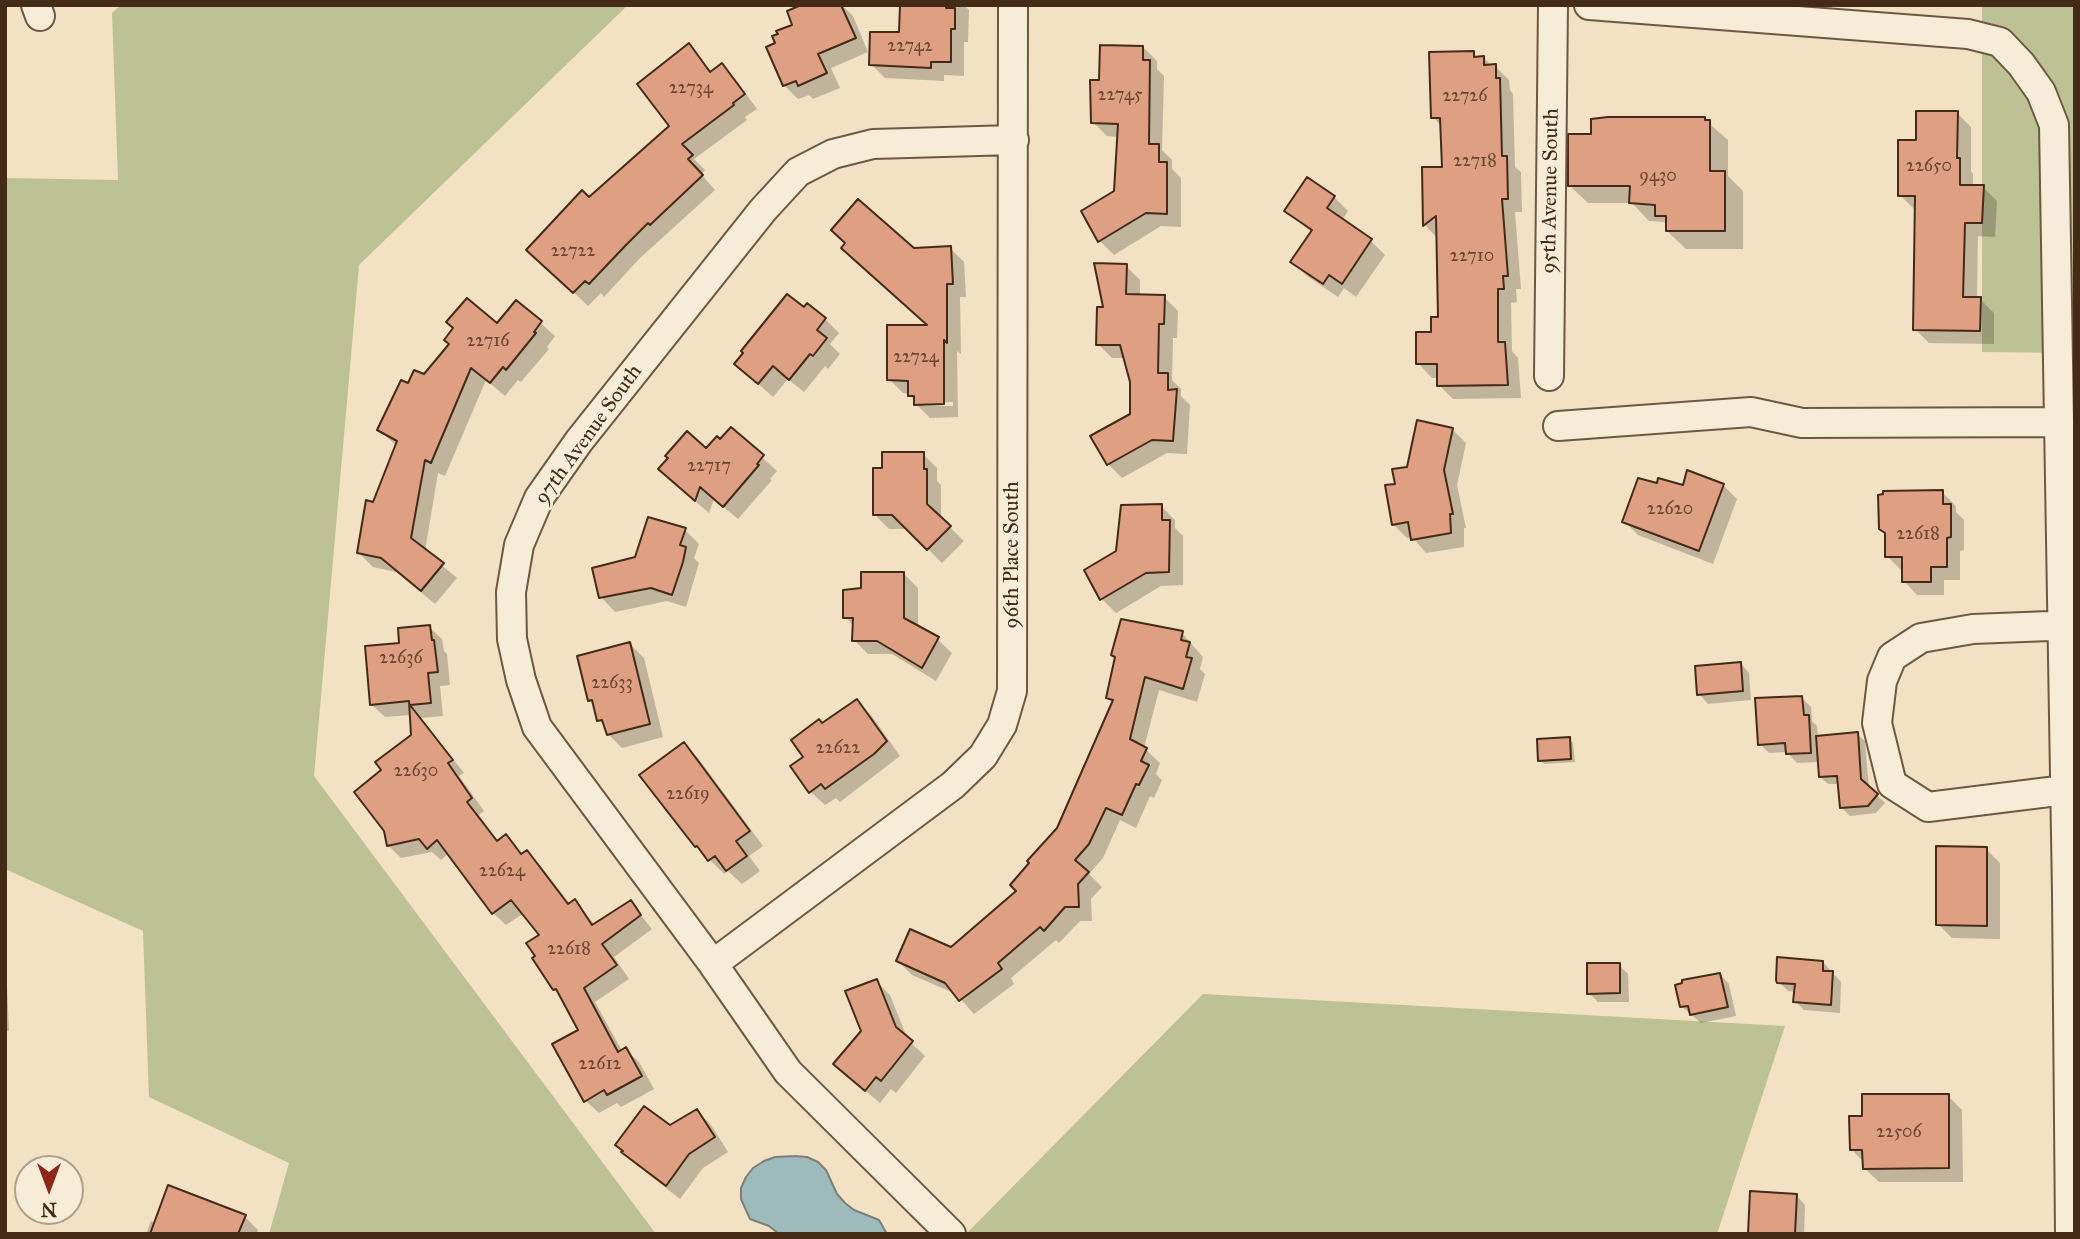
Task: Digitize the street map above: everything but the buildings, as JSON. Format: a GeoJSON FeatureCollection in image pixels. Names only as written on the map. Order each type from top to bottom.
{"type":"FeatureCollection","features":[{"type":"Feature","properties":{"kind":"street","name":"96th Place South"},"geometry":{"type":"LineString","coordinates":[[713,964],[953,785],[983,756],[1002,725],[1012,691],[1013,5]]}},
{"type":"Feature","properties":{"kind":"street","name":"95th Avenue South"},"geometry":{"type":"LineString","coordinates":[[1549,376],[1553,5]]}},
{"type":"Feature","properties":{"kind":"street"},"geometry":{"type":"LineString","coordinates":[[1590,5],[1809,13],[1968,34],[2000,42],[2021,64],[2041,92],[2054,125],[2059,422],[2069,625],[2065,790],[2071,894],[2070,1234]]}},
{"type":"Feature","properties":{"kind":"street","name":"97th Avenue South"},"geometry":{"type":"LineString","coordinates":[[951,1234],[788,1072],[713,964],[537,727],[521,680],[512,639],[510,592],[519,545],[539,498],[579,441],[763,210],[797,172],[833,154],[873,144],[1014,140]]}},
{"type":"Feature","properties":{"kind":"street"},"geometry":{"type":"LineString","coordinates":[[1558,426],[1751,412],[1802,423],[2059,422]]}},
{"type":"Feature","properties":{"kind":"street"},"geometry":{"type":"LineString","coordinates":[[2065,790],[1928,807],[1892,783],[1877,723],[1882,681],[1892,657],[1921,638],[1973,629],[2069,625]]}},
{"type":"Feature","properties":{"kind":"green space"},"geometry":{"type":"Polygon","coordinates":[[[121,5],[628,5],[359,265],[314,776],[656,1234],[269,1234],[289,1163],[149,1097],[143,931],[5,869],[5,178],[118,180],[112,13],[121,5]]]}},
{"type":"Feature","properties":{"kind":"green space"},"geometry":{"type":"Polygon","coordinates":[[[1982,5],[2075,5],[2075,353],[1982,352],[1982,5]]]}},
{"type":"Feature","properties":{"kind":"green space"},"geometry":{"type":"Polygon","coordinates":[[[1203,994],[1785,1026],[1717,1234],[966,1234],[1203,994]]]}},
{"type":"Feature","properties":{"kind":"water"},"geometry":{"type":"Polygon","coordinates":[[[795,1156],[818,1162],[826,1170],[837,1194],[845,1203],[854,1210],[879,1220],[887,1234],[779,1234],[769,1226],[750,1219],[741,1199],[741,1188],[746,1177],[764,1161],[775,1157],[795,1156]]]}}]}
